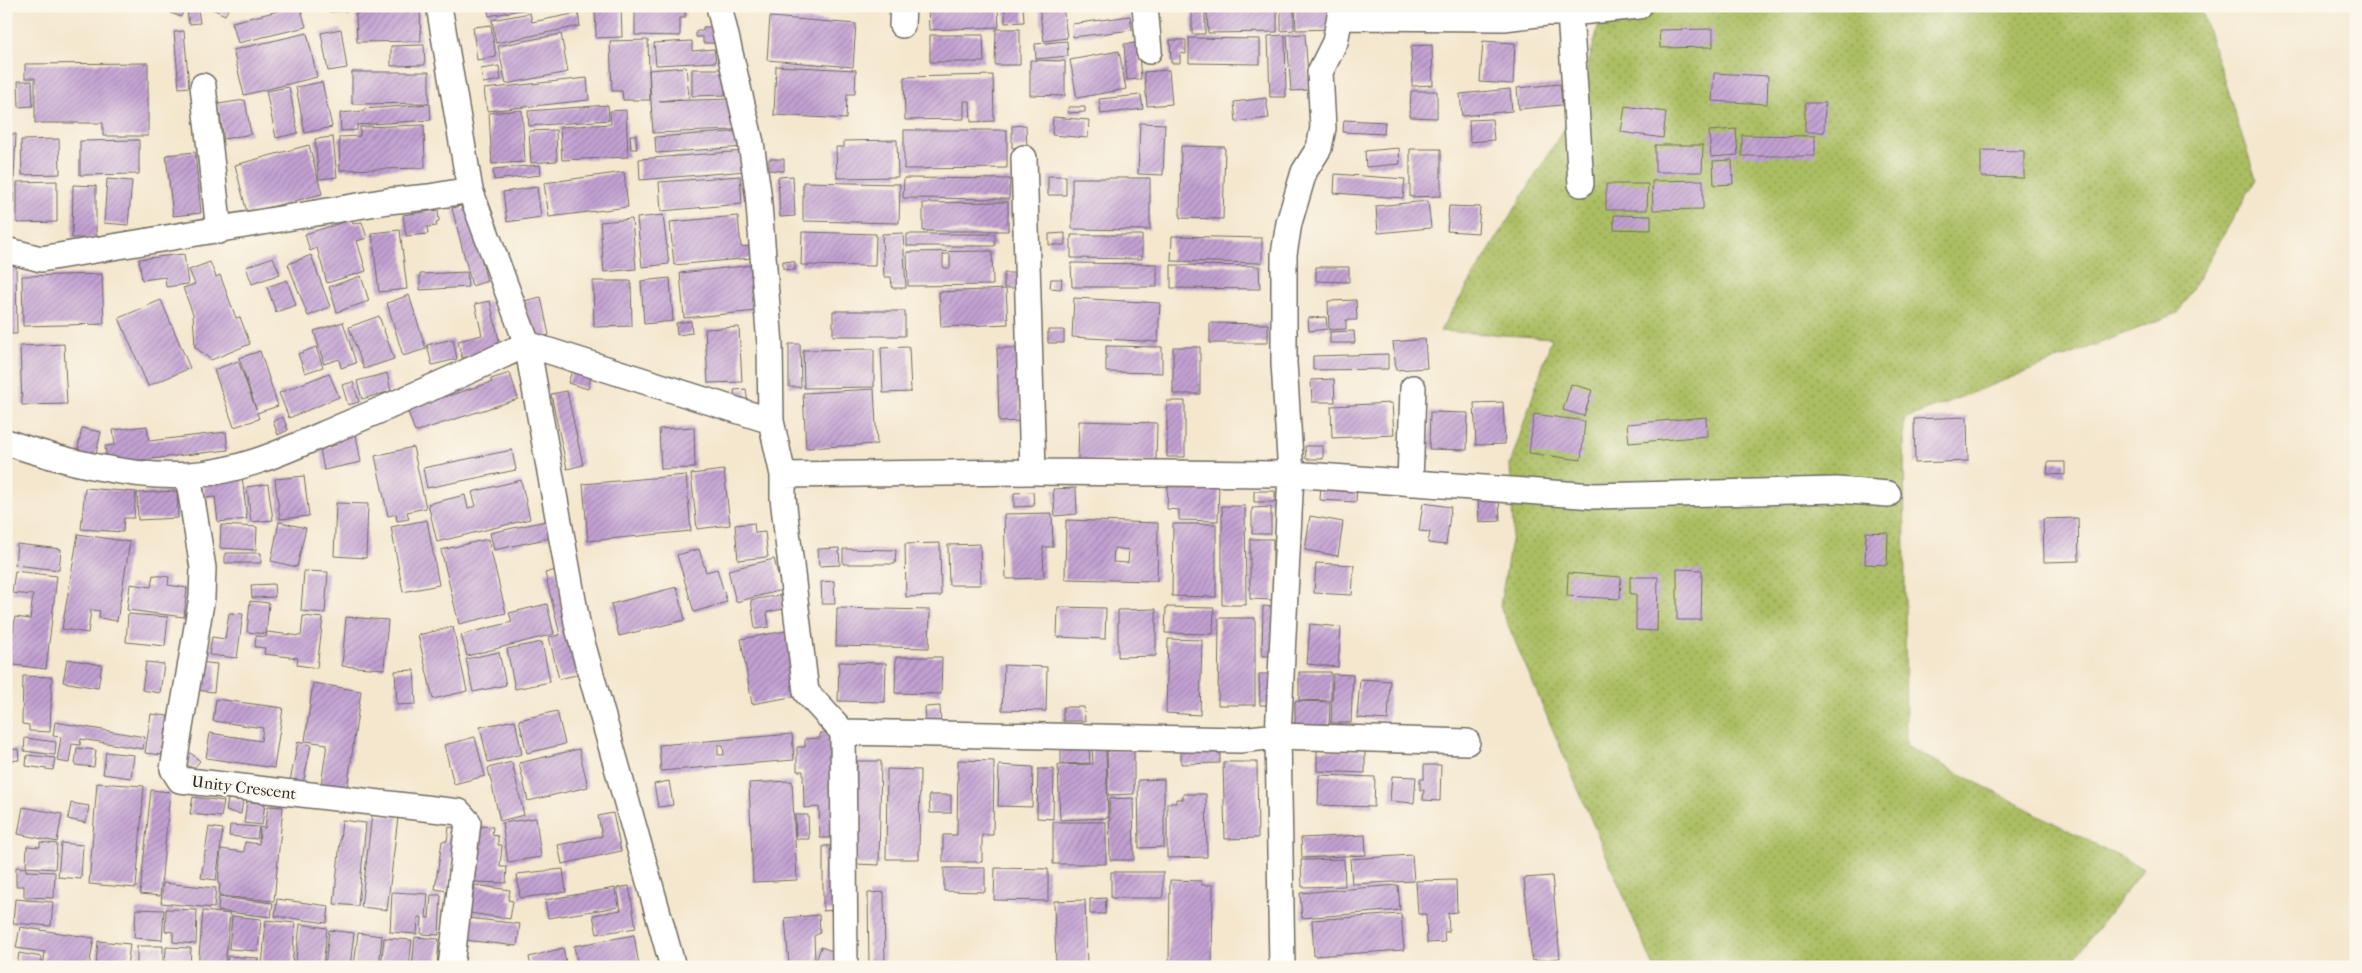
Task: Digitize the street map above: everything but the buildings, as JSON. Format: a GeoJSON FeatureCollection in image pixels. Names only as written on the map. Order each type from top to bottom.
{"type":"FeatureCollection","features":[{"type":"Feature","properties":{"kind":"street"},"geometry":{"type":"LineString","coordinates":[[439,6],[470,190],[527,344],[578,628],[672,967]]}},
{"type":"Feature","properties":{"kind":"street"},"geometry":{"type":"LineString","coordinates":[[719,6],[751,143],[758,192],[770,345],[771,421],[783,475],[783,498],[806,692],[843,732],[845,967]]}},
{"type":"Feature","properties":{"kind":"street"},"geometry":{"type":"LineString","coordinates":[[1145,6],[1149,51]]}},
{"type":"Feature","properties":{"kind":"street"},"geometry":{"type":"LineString","coordinates":[[1282,967],[1278,736],[1291,474],[1284,363],[1284,254],[1289,222],[1304,172],[1320,148],[1322,128],[1320,72],[1335,42],[1341,12],[1476,18],[1570,13],[1639,6]]}},
{"type":"Feature","properties":{"kind":"street"},"geometry":{"type":"LineString","coordinates":[[1570,13],[1581,184]]}},
{"type":"Feature","properties":{"kind":"street"},"geometry":{"type":"LineString","coordinates":[[203,86],[219,231]]}},
{"type":"Feature","properties":{"kind":"street"},"geometry":{"type":"LineString","coordinates":[[1024,158],[1032,472]]}},
{"type":"Feature","properties":{"kind":"street"},"geometry":{"type":"LineString","coordinates":[[6,250],[41,259],[219,231],[388,201],[430,197],[470,190]]}},
{"type":"Feature","properties":{"kind":"street"},"geometry":{"type":"LineString","coordinates":[[6,442],[48,455],[129,472],[188,475],[255,463],[401,402],[527,344],[771,421]]}},
{"type":"Feature","properties":{"kind":"street"},"geometry":{"type":"LineString","coordinates":[[1410,483],[1413,388]]}},
{"type":"Feature","properties":{"kind":"street"},"geometry":{"type":"LineString","coordinates":[[783,475],[1032,472],[1291,474],[1594,496],[1837,490],[1888,494]]}},
{"type":"Feature","properties":{"kind":"street","name":"Unity Crescent"},"geometry":{"type":"LineString","coordinates":[[188,475],[203,568],[202,597],[173,770],[180,780],[459,812],[468,822],[451,967]]}},
{"type":"Feature","properties":{"kind":"street"},"geometry":{"type":"LineString","coordinates":[[843,732],[1240,740],[1278,736],[1467,742]]}},
{"type":"Feature","properties":{"kind":"green space"},"geometry":{"type":"Polygon","coordinates":[[[1604,6],[2200,6],[2256,179],[2178,313],[1904,419],[1906,746],[2143,869],[2068,967],[1654,967],[1500,606],[1513,529],[1510,465],[1552,338],[1440,331],[1576,109],[1604,6]]]}}]}
